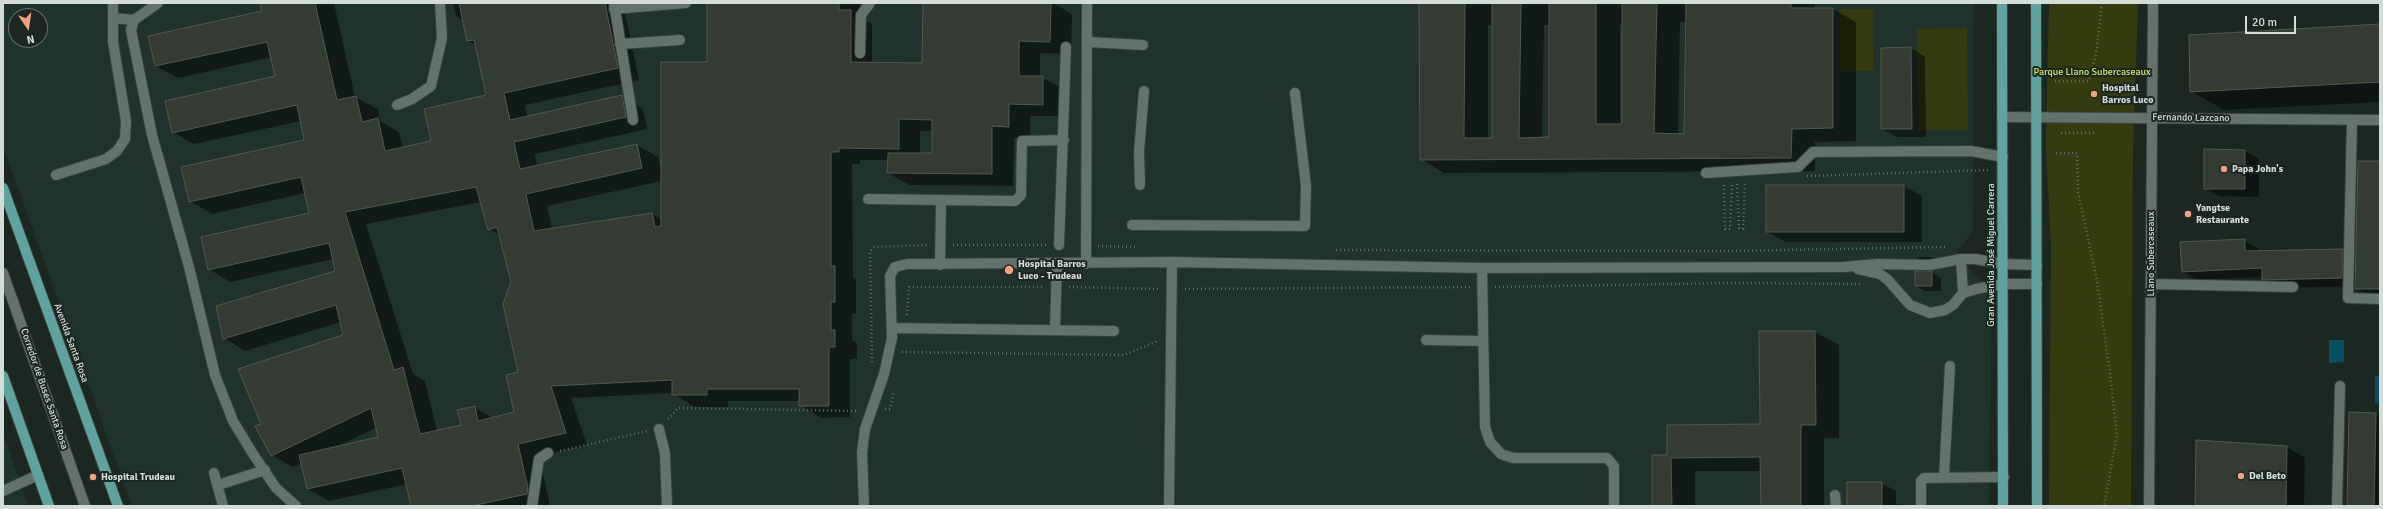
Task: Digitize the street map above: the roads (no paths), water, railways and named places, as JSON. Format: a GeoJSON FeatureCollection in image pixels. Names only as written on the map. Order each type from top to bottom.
{"type":"FeatureCollection","features":[{"type":"Feature","properties":{"kind":"main road","name":"Gran Avenida José Miguel Carrera"},"geometry":{"type":"LineString","coordinates":[[2002,3],[2004,506]]}},
{"type":"Feature","properties":{"kind":"main road"},"geometry":{"type":"LineString","coordinates":[[2036,3],[2037,506]]}},
{"type":"Feature","properties":{"kind":"main road","name":"Avenida Santa Rosa"},"geometry":{"type":"LineString","coordinates":[[3,188],[118,506]]}},
{"type":"Feature","properties":{"kind":"main road"},"geometry":{"type":"LineString","coordinates":[[3,376],[49,506]]}},
{"type":"Feature","properties":{"kind":"street"},"geometry":{"type":"LineString","coordinates":[[56,175],[106,159],[116,151],[125,139],[126,121],[113,42],[113,3]]}},
{"type":"Feature","properties":{"kind":"street"},"geometry":{"type":"LineString","coordinates":[[158,3],[134,20],[131,30],[152,135],[189,267],[216,375],[233,421],[266,470],[276,488],[296,506]]}},
{"type":"Feature","properties":{"kind":"street"},"geometry":{"type":"LineString","coordinates":[[397,105],[412,99],[431,86],[438,65],[442,38],[440,3]]}},
{"type":"Feature","properties":{"kind":"street"},"geometry":{"type":"LineString","coordinates":[[633,120],[614,6],[686,3]]}},
{"type":"Feature","properties":{"kind":"street"},"geometry":{"type":"LineString","coordinates":[[860,53],[861,15],[870,3]]}},
{"type":"Feature","properties":{"kind":"street"},"geometry":{"type":"LineString","coordinates":[[1086,264],[1087,3]]}},
{"type":"Feature","properties":{"kind":"street","name":"Llano Subercaseaux"},"geometry":{"type":"LineString","coordinates":[[2149,506],[2153,3]]}},
{"type":"Feature","properties":{"kind":"street"},"geometry":{"type":"LineString","coordinates":[[113,18],[134,20]]}},
{"type":"Feature","properties":{"kind":"street"},"geometry":{"type":"LineString","coordinates":[[620,44],[680,40]]}},
{"type":"Feature","properties":{"kind":"street"},"geometry":{"type":"LineString","coordinates":[[1088,42],[1143,45]]}},
{"type":"Feature","properties":{"kind":"street"},"geometry":{"type":"LineString","coordinates":[[1059,245],[1064,140],[1066,47]]}},
{"type":"Feature","properties":{"kind":"street"},"geometry":{"type":"LineString","coordinates":[[1140,185],[1139,152],[1144,91]]}},
{"type":"Feature","properties":{"kind":"street"},"geometry":{"type":"LineString","coordinates":[[1132,225],[1304,226],[1306,186],[1295,93]]}},
{"type":"Feature","properties":{"kind":"street","name":"Fernando Lazcano"},"geometry":{"type":"LineString","coordinates":[[2002,116],[2380,120]]}},
{"type":"Feature","properties":{"kind":"street"},"geometry":{"type":"LineString","coordinates":[[2352,120],[2348,298],[2380,299]]}},
{"type":"Feature","properties":{"kind":"street"},"geometry":{"type":"LineString","coordinates":[[868,199],[1015,201],[1021,195],[1022,141],[1064,140]]}},
{"type":"Feature","properties":{"kind":"street"},"geometry":{"type":"LineString","coordinates":[[1708,172],[1798,166],[1813,152],[1971,151],[2003,157]]}},
{"type":"Feature","properties":{"kind":"street"},"geometry":{"type":"LineString","coordinates":[[940,265],[941,200]]}},
{"type":"Feature","properties":{"kind":"street"},"geometry":{"type":"LineString","coordinates":[[864,506],[862,452],[871,409],[889,352],[892,328],[890,276],[895,267],[907,264],[1086,264],[1172,262],[1482,268],[1844,267],[1877,264],[1930,265],[1961,259],[1975,259],[2003,264],[2037,265]]}},
{"type":"Feature","properties":{"kind":"street"},"geometry":{"type":"LineString","coordinates":[[1961,259],[1963,293]]}},
{"type":"Feature","properties":{"kind":"street"},"geometry":{"type":"LineString","coordinates":[[1169,506],[1172,262]]}},
{"type":"Feature","properties":{"kind":"street"},"geometry":{"type":"LineString","coordinates":[[1054,330],[1057,264]]}},
{"type":"Feature","properties":{"kind":"street"},"geometry":{"type":"LineString","coordinates":[[1844,267],[1880,274],[1888,280],[1910,305],[1930,313],[1945,310],[1953,305],[1963,293],[2003,284],[2037,284]]}},
{"type":"Feature","properties":{"kind":"street"},"geometry":{"type":"LineString","coordinates":[[1482,268],[1485,427],[1490,442],[1501,454],[1513,458],[1607,458],[1614,466],[1614,506]]}},
{"type":"Feature","properties":{"kind":"street","name":"Corredor de Buses Santa Rosa"},"geometry":{"type":"LineString","coordinates":[[3,273],[84,506]]}},
{"type":"Feature","properties":{"kind":"street"},"geometry":{"type":"LineString","coordinates":[[2151,284],[2293,287]]}},
{"type":"Feature","properties":{"kind":"street"},"geometry":{"type":"LineString","coordinates":[[892,328],[1114,331]]}},
{"type":"Feature","properties":{"kind":"street"},"geometry":{"type":"LineString","coordinates":[[1426,340],[1483,341]]}},
{"type":"Feature","properties":{"kind":"street"},"geometry":{"type":"LineString","coordinates":[[1944,477],[1950,366]]}},
{"type":"Feature","properties":{"kind":"street"},"geometry":{"type":"LineString","coordinates":[[2337,506],[2340,386]]}},
{"type":"Feature","properties":{"kind":"street"},"geometry":{"type":"LineString","coordinates":[[659,429],[663,436],[665,453],[667,506]]}},
{"type":"Feature","properties":{"kind":"street"},"geometry":{"type":"LineString","coordinates":[[532,506],[540,460],[548,453]]}},
{"type":"Feature","properties":{"kind":"street"},"geometry":{"type":"LineString","coordinates":[[218,485],[266,470]]}},
{"type":"Feature","properties":{"kind":"street"},"geometry":{"type":"LineString","coordinates":[[214,473],[223,506]]}},
{"type":"Feature","properties":{"kind":"street"},"geometry":{"type":"LineString","coordinates":[[3,491],[38,475]]}},
{"type":"Feature","properties":{"kind":"street"},"geometry":{"type":"LineString","coordinates":[[1921,506],[1922,479],[1944,477],[2004,477]]}},
{"type":"Feature","properties":{"kind":"street"},"geometry":{"type":"LineString","coordinates":[[1835,495],[1836,506]]}},
{"type":"Feature","properties":{"kind":"water"},"geometry":{"type":"Polygon","coordinates":[[[2329,340],[2344,340],[2344,362],[2329,363],[2329,340]]]}},
{"type":"Feature","properties":{"kind":"water"},"geometry":{"type":"Polygon","coordinates":[[[2375,376],[2380,376],[2380,404],[2375,403],[2375,376]]]}},
{"type":"Feature","properties":{"kind":"place","name":"Hospital Barros Luco"},"geometry":{"type":"Point","coordinates":[2094,94]}},
{"type":"Feature","properties":{"kind":"place","name":"Papa John's"},"geometry":{"type":"Point","coordinates":[2224,169]}},
{"type":"Feature","properties":{"kind":"place","name":"Yangtse Restaurante"},"geometry":{"type":"Point","coordinates":[2188,214]}},
{"type":"Feature","properties":{"kind":"place","name":"Hospital Barros Luco - Trudeau"},"geometry":{"type":"Point","coordinates":[1009,270]}},
{"type":"Feature","properties":{"kind":"place","name":"Del Beto"},"geometry":{"type":"Point","coordinates":[2241,476]}},
{"type":"Feature","properties":{"kind":"place","name":"Hospital Trudeau"},"geometry":{"type":"Point","coordinates":[93,477]}},
{"type":"Feature","properties":{"kind":"park label","name":"Parque Llano Subercaseaux"},"geometry":{"type":"Point","coordinates":[2092,72]}}]}
